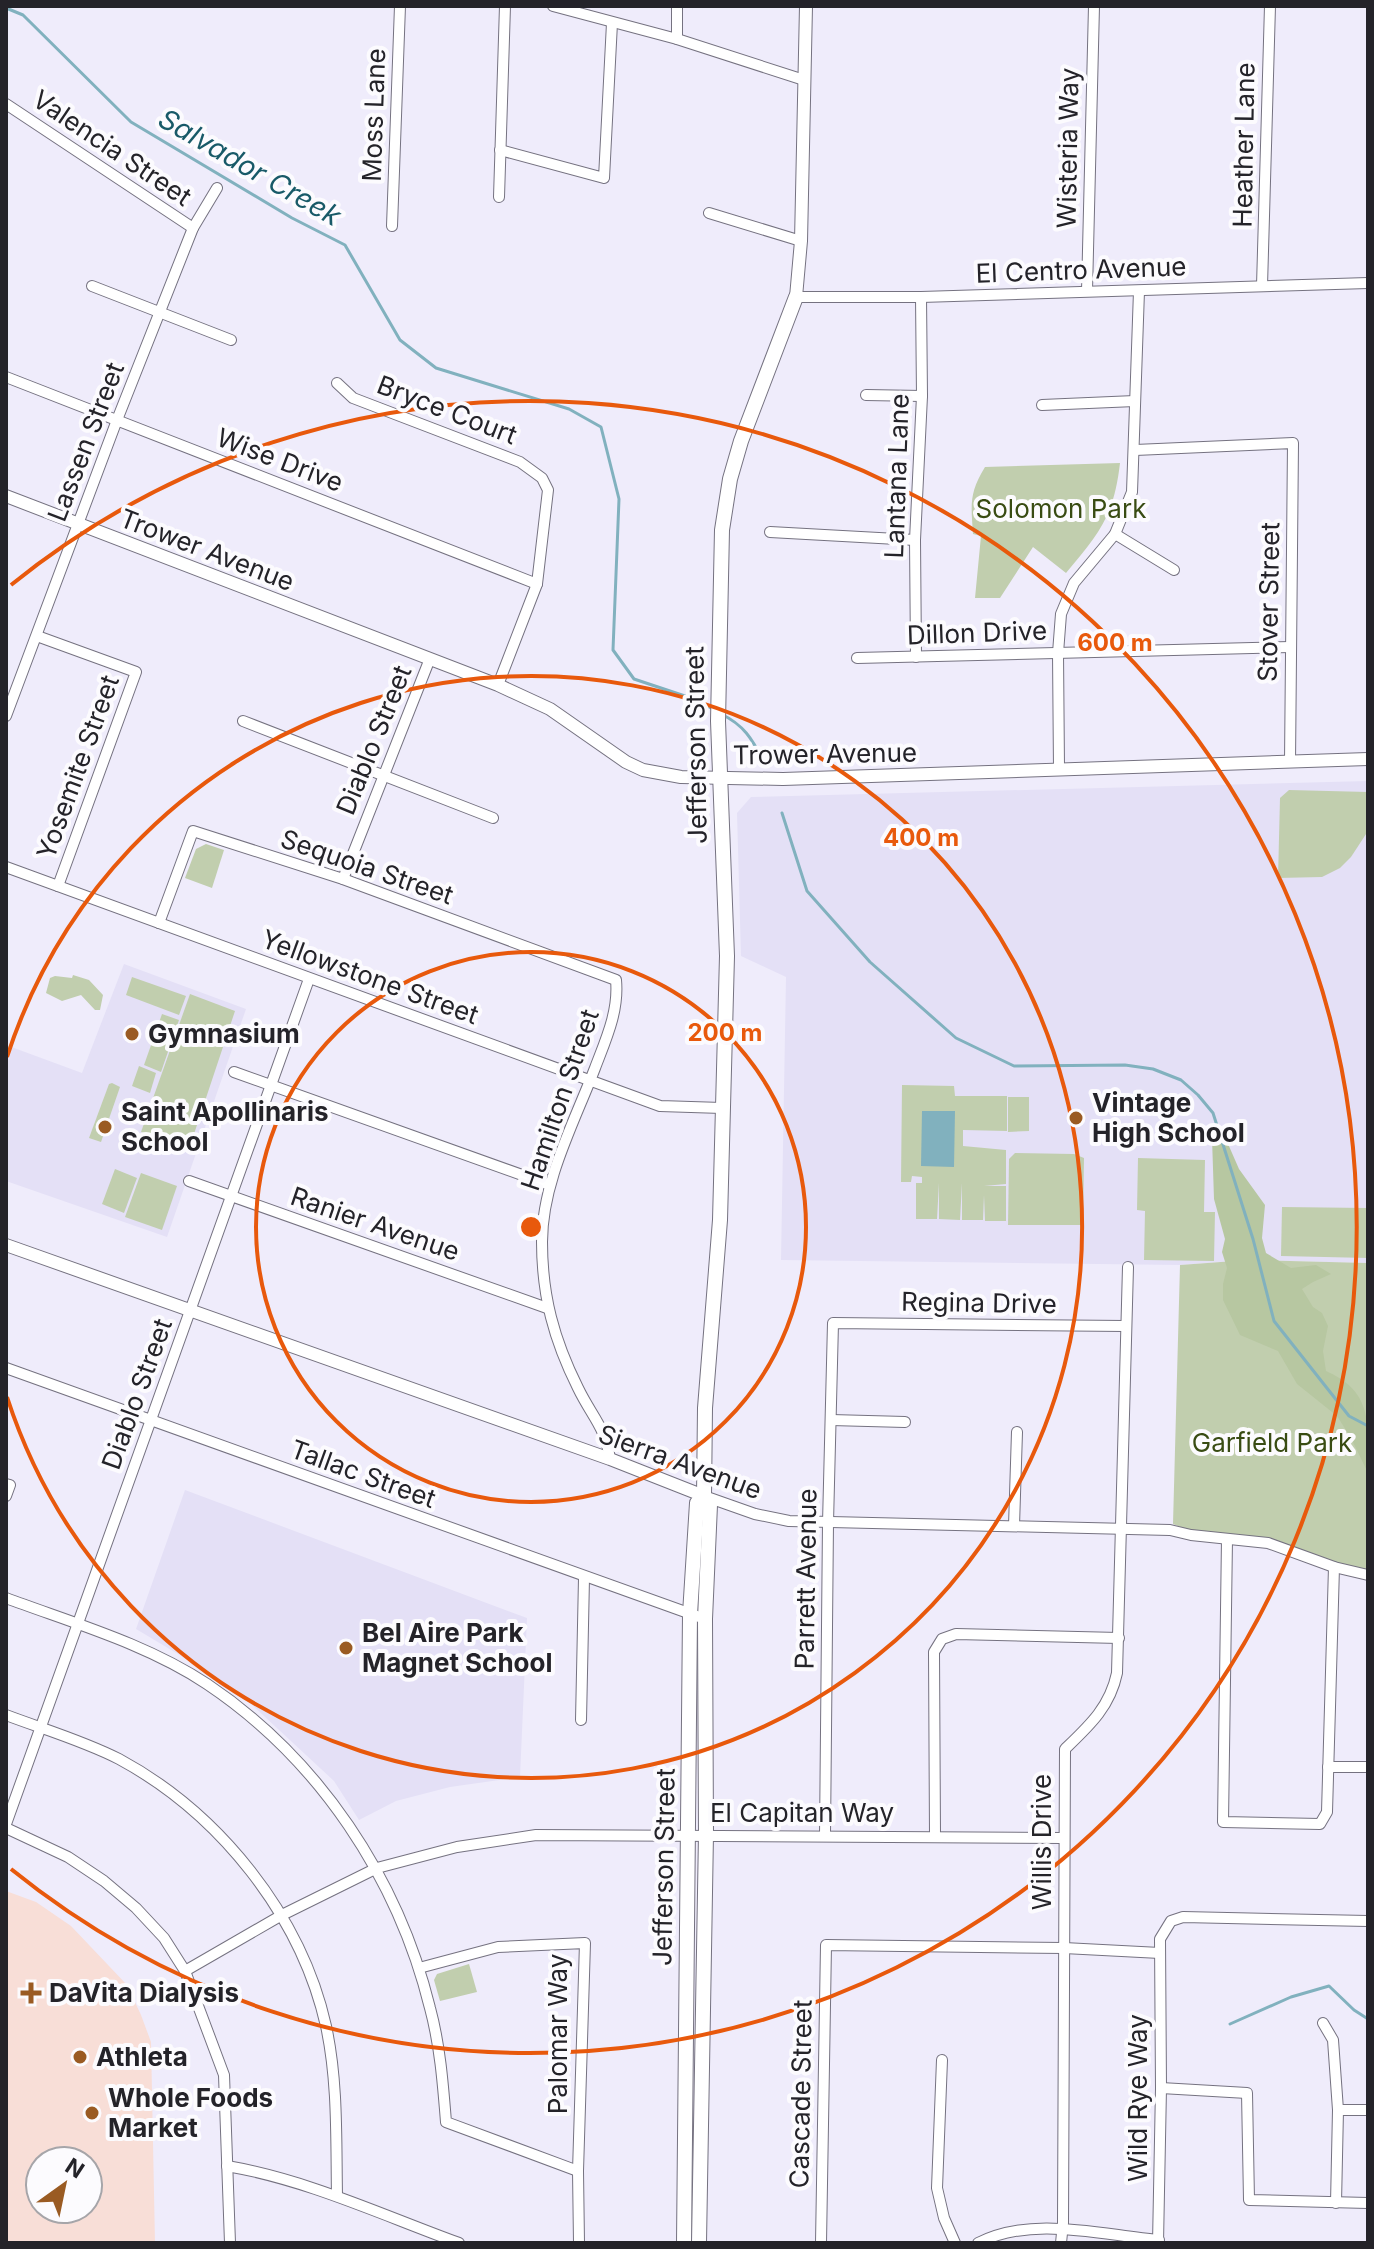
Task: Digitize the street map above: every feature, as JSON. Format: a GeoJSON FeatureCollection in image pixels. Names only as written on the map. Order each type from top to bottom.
{"type":"FeatureCollection","features":[{"type":"Feature","properties":{"kind":"main road","name":"Jefferson Street"},"geometry":{"type":"LineString","coordinates":[[699,2243],[706,1834],[705,1619],[710,1505],[704,1496],[705,1408],[720,1220],[727,956],[718,778],[722,530],[730,479],[741,441],[796,297]]}},
{"type":"Feature","properties":{"kind":"main road","name":"Jefferson Street"},"geometry":{"type":"LineString","coordinates":[[684,2243],[690,1614],[697,1503],[704,1496]]}},
{"type":"Feature","properties":{"kind":"street","name":"Moss Lane"},"geometry":{"type":"LineString","coordinates":[[392,226],[400,6]]}},
{"type":"Feature","properties":{"kind":"street"},"geometry":{"type":"LineString","coordinates":[[499,197],[505,6]]}},
{"type":"Feature","properties":{"kind":"street"},"geometry":{"type":"LineString","coordinates":[[553,6],[677,39],[804,80]]}},
{"type":"Feature","properties":{"kind":"street"},"geometry":{"type":"LineString","coordinates":[[677,6],[677,39]]}},
{"type":"Feature","properties":{"kind":"street","name":"Jefferson Street"},"geometry":{"type":"LineString","coordinates":[[796,297],[801,241],[806,6]]}},
{"type":"Feature","properties":{"kind":"street","name":"Wisteria Way"},"geometry":{"type":"LineString","coordinates":[[1087,291],[1094,6]]}},
{"type":"Feature","properties":{"kind":"street","name":"Heather Lane"},"geometry":{"type":"LineString","coordinates":[[1262,286],[1270,6]]}},
{"type":"Feature","properties":{"kind":"street"},"geometry":{"type":"LineString","coordinates":[[500,150],[604,178],[612,23]]}},
{"type":"Feature","properties":{"kind":"street","name":"Valencia Street"},"geometry":{"type":"LineString","coordinates":[[6,104],[193,228]]}},
{"type":"Feature","properties":{"kind":"street","name":"Lassen Street"},"geometry":{"type":"LineString","coordinates":[[6,716],[77,523],[193,228],[217,188]]}},
{"type":"Feature","properties":{"kind":"street"},"geometry":{"type":"LineString","coordinates":[[709,213],[801,241]]}},
{"type":"Feature","properties":{"kind":"street","name":"El Centro Avenue"},"geometry":{"type":"LineString","coordinates":[[796,297],[921,297],[1368,283]]}},
{"type":"Feature","properties":{"kind":"street"},"geometry":{"type":"LineString","coordinates":[[92,286],[231,340]]}},
{"type":"Feature","properties":{"kind":"street"},"geometry":{"type":"LineString","coordinates":[[1059,768],[1058,653],[1061,614],[1074,583],[1115,534],[1132,492],[1139,291]]}},
{"type":"Feature","properties":{"kind":"street","name":"Lantana Lane"},"geometry":{"type":"LineString","coordinates":[[916,657],[915,540],[922,396],[921,297]]}},
{"type":"Feature","properties":{"kind":"street","name":"Wise Drive"},"geometry":{"type":"LineString","coordinates":[[6,377],[537,584]]}},
{"type":"Feature","properties":{"kind":"street","name":"Bryce Court"},"geometry":{"type":"LineString","coordinates":[[337,383],[353,398],[520,462],[542,478],[548,490],[537,584]]}},
{"type":"Feature","properties":{"kind":"street"},"geometry":{"type":"LineString","coordinates":[[866,395],[922,396]]}},
{"type":"Feature","properties":{"kind":"street"},"geometry":{"type":"LineString","coordinates":[[1042,405],[1135,401]]}},
{"type":"Feature","properties":{"kind":"street","name":"Stover Street"},"geometry":{"type":"LineString","coordinates":[[1135,450],[1293,443],[1290,762]]}},
{"type":"Feature","properties":{"kind":"street","name":"Trower Avenue"},"geometry":{"type":"LineString","coordinates":[[6,496],[498,685],[550,709],[600,745],[643,770],[663,775],[797,778],[1368,759]]}},
{"type":"Feature","properties":{"kind":"street"},"geometry":{"type":"LineString","coordinates":[[770,532],[915,540]]}},
{"type":"Feature","properties":{"kind":"street"},"geometry":{"type":"LineString","coordinates":[[1115,534],[1174,570]]}},
{"type":"Feature","properties":{"kind":"street"},"geometry":{"type":"LineString","coordinates":[[498,685],[537,584]]}},
{"type":"Feature","properties":{"kind":"street","name":"Yosemite Street"},"geometry":{"type":"LineString","coordinates":[[37,636],[136,672],[58,886]]}},
{"type":"Feature","properties":{"kind":"street","name":"Dillon Drive"},"geometry":{"type":"LineString","coordinates":[[857,658],[1290,647]]}},
{"type":"Feature","properties":{"kind":"street","name":"Diablo Street"},"geometry":{"type":"LineString","coordinates":[[343,879],[429,661]]}},
{"type":"Feature","properties":{"kind":"street"},"geometry":{"type":"LineString","coordinates":[[243,721],[493,818]]}},
{"type":"Feature","properties":{"kind":"street","name":"Sequoia Street"},"geometry":{"type":"LineString","coordinates":[[159,923],[193,831],[343,879],[616,980]]}},
{"type":"Feature","properties":{"kind":"street","name":"Yellowstone Street"},"geometry":{"type":"LineString","coordinates":[[6,867],[660,1106],[722,1108]]}},
{"type":"Feature","properties":{"kind":"street","name":"Diablo Street"},"geometry":{"type":"LineString","coordinates":[[6,1826],[309,979]]}},
{"type":"Feature","properties":{"kind":"street","name":"Hamilton Street"},"geometry":{"type":"LineString","coordinates":[[610,1459],[607,1437],[578,1390],[547,1308],[542,1240],[550,1185],[611,1028],[618,998],[616,980]]}},
{"type":"Feature","properties":{"kind":"street"},"geometry":{"type":"LineString","coordinates":[[234,1072],[550,1185]]}},
{"type":"Feature","properties":{"kind":"street","name":"Ranier Avenue"},"geometry":{"type":"LineString","coordinates":[[189,1181],[547,1308]]}},
{"type":"Feature","properties":{"kind":"street","name":"Sierra Avenue"},"geometry":{"type":"LineString","coordinates":[[6,1245],[770,1518],[828,1523],[1170,1530],[1268,1543],[1334,1567],[1368,1575]]}},
{"type":"Feature","properties":{"kind":"street","name":"Willis Drive"},"geometry":{"type":"LineString","coordinates":[[1061,2243],[1065,1749],[1110,1699],[1117,1673],[1128,1267]]}},
{"type":"Feature","properties":{"kind":"street","name":"Regina Drive"},"geometry":{"type":"LineString","coordinates":[[833,1323],[1125,1326]]}},
{"type":"Feature","properties":{"kind":"street","name":"Parrett Avenue"},"geometry":{"type":"LineString","coordinates":[[825,1835],[833,1323]]}},
{"type":"Feature","properties":{"kind":"street","name":"Tallac Street"},"geometry":{"type":"LineString","coordinates":[[6,1368],[705,1619]]}},
{"type":"Feature","properties":{"kind":"street"},"geometry":{"type":"LineString","coordinates":[[831,1420],[905,1422]]}},
{"type":"Feature","properties":{"kind":"street"},"geometry":{"type":"LineString","coordinates":[[1014,1526],[1017,1432]]}},
{"type":"Feature","properties":{"kind":"street"},"geometry":{"type":"LineString","coordinates":[[6,1484],[10,1485],[6,1496]]}},
{"type":"Feature","properties":{"kind":"street"},"geometry":{"type":"LineString","coordinates":[[1227,1539],[1223,1822],[1320,1824],[1327,1812],[1334,1567]]}},
{"type":"Feature","properties":{"kind":"street"},"geometry":{"type":"LineString","coordinates":[[581,1720],[584,1578]]}},
{"type":"Feature","properties":{"kind":"street"},"geometry":{"type":"LineString","coordinates":[[6,1598],[160,1658],[206,1684],[257,1723],[308,1771],[377,1868],[419,1968],[431,2009],[441,2066],[446,2122],[578,2171]]}},
{"type":"Feature","properties":{"kind":"street"},"geometry":{"type":"LineString","coordinates":[[935,1836],[934,1652],[942,1639],[956,1634],[1119,1638]]}},
{"type":"Feature","properties":{"kind":"street"},"geometry":{"type":"LineString","coordinates":[[6,1715],[117,1758],[167,1788],[212,1827],[282,1915],[313,1979],[326,2027],[333,2080],[337,2196]]}},
{"type":"Feature","properties":{"kind":"street"},"geometry":{"type":"LineString","coordinates":[[1328,1767],[1368,1767]]}},
{"type":"Feature","properties":{"kind":"street"},"geometry":{"type":"LineString","coordinates":[[6,1826],[68,1857],[104,1881],[136,1908],[164,1938],[185,1971],[224,2075],[230,2243]]}},
{"type":"Feature","properties":{"kind":"street","name":"El Capitan Way"},"geometry":{"type":"LineString","coordinates":[[185,1971],[282,1915],[377,1868],[457,1847],[536,1835],[1064,1838]]}},
{"type":"Feature","properties":{"kind":"street"},"geometry":{"type":"LineString","coordinates":[[1064,1948],[1160,1953],[1160,1939],[1171,1921],[1183,1917],[1368,1921]]}},
{"type":"Feature","properties":{"kind":"street","name":"Palomar Way"},"geometry":{"type":"LineString","coordinates":[[419,1968],[498,1947],[585,1943],[578,2171],[579,2243]]}},
{"type":"Feature","properties":{"kind":"street","name":"Cascade Street"},"geometry":{"type":"LineString","coordinates":[[821,2243],[826,1945],[1064,1948]]}},
{"type":"Feature","properties":{"kind":"street","name":"Wild Rye Way"},"geometry":{"type":"LineString","coordinates":[[1158,2242],[1160,1953]]}},
{"type":"Feature","properties":{"kind":"street"},"geometry":{"type":"LineString","coordinates":[[1323,2023],[1333,2040],[1338,2110],[1336,2203]]}},
{"type":"Feature","properties":{"kind":"street"},"geometry":{"type":"LineString","coordinates":[[942,2060],[937,2188],[944,2218],[955,2243]]}},
{"type":"Feature","properties":{"kind":"street"},"geometry":{"type":"LineString","coordinates":[[1161,2088],[1247,2093],[1249,2200],[1368,2203]]}},
{"type":"Feature","properties":{"kind":"street"},"geometry":{"type":"LineString","coordinates":[[1338,2110],[1368,2110]]}},
{"type":"Feature","properties":{"kind":"street"},"geometry":{"type":"LineString","coordinates":[[227,2166],[260,2172],[337,2196],[459,2243]]}},
{"type":"Feature","properties":{"kind":"street"},"geometry":{"type":"LineString","coordinates":[[978,2243],[997,2234],[1062,2230],[1100,2231],[1158,2242]]}},
{"type":"Feature","properties":{"kind":"shaded area","name":"Vintage High School"},"geometry":{"type":"Polygon","coordinates":[[[1368,781],[1368,1263],[1248,1260],[1180,1265],[781,1260],[786,977],[741,956],[737,813],[751,797],[1368,781]]]}},
{"type":"Feature","properties":{"kind":"shaded area","name":"Saint Apollinaris School"},"geometry":{"type":"Polygon","coordinates":[[[124,964],[246,1009],[167,1237],[6,1181],[6,1045],[82,1073],[124,964]]]}},
{"type":"Feature","properties":{"kind":"shaded area","name":"Bel Aire Park Magnet School"},"geometry":{"type":"Polygon","coordinates":[[[185,1490],[527,1618],[520,1777],[450,1787],[396,1801],[359,1820],[334,1781],[251,1704],[198,1666],[136,1629],[185,1490]]]}},
{"type":"Feature","properties":{"kind":"shaded area"},"geometry":{"type":"Polygon","coordinates":[[[6,1891],[36,1902],[71,1926],[127,1985],[141,2015],[151,2042],[155,2243],[6,2243],[6,1891]]]}},
{"type":"Feature","properties":{"kind":"green space","name":"Solomon Park"},"geometry":{"type":"Polygon","coordinates":[[[1120,463],[1109,511],[1088,547],[1066,573],[1033,547],[1000,598],[975,598],[981,536],[973,534],[972,499],[985,467],[1120,463]]]}},
{"type":"Feature","properties":{"kind":"green space"},"geometry":{"type":"Polygon","coordinates":[[[1289,790],[1368,792],[1368,831],[1340,868],[1322,877],[1278,878],[1280,798],[1289,790]]]}},
{"type":"Feature","properties":{"kind":"green space"},"geometry":{"type":"Polygon","coordinates":[[[206,844],[224,850],[212,888],[185,878],[196,849],[206,844]]]}},
{"type":"Feature","properties":{"kind":"green space"},"geometry":{"type":"Polygon","coordinates":[[[73,975],[89,980],[103,995],[100,1010],[95,1010],[81,995],[62,1001],[46,993],[50,978],[72,978],[73,975]]]}},
{"type":"Feature","properties":{"kind":"green space"},"geometry":{"type":"Polygon","coordinates":[[[132,977],[186,996],[179,1015],[126,995],[132,977]]]}},
{"type":"Feature","properties":{"kind":"green space"},"geometry":{"type":"Polygon","coordinates":[[[190,994],[235,1011],[189,1149],[141,1132],[190,994]]]}},
{"type":"Feature","properties":{"kind":"green space"},"geometry":{"type":"Polygon","coordinates":[[[162,1014],[179,1020],[161,1072],[144,1065],[162,1014]]]}},
{"type":"Feature","properties":{"kind":"green space"},"geometry":{"type":"Polygon","coordinates":[[[139,1066],[156,1073],[150,1093],[132,1086],[139,1066]]]}},
{"type":"Feature","properties":{"kind":"green space"},"geometry":{"type":"Polygon","coordinates":[[[112,1083],[120,1087],[101,1142],[89,1138],[112,1083]]]}},
{"type":"Feature","properties":{"kind":"green space"},"geometry":{"type":"Polygon","coordinates":[[[902,1085],[954,1086],[955,1096],[1007,1096],[1007,1131],[963,1130],[963,1146],[1006,1150],[1006,1184],[984,1186],[1006,1186],[1006,1221],[985,1221],[984,1195],[983,1220],[962,1220],[962,1183],[960,1220],[939,1219],[939,1183],[937,1219],[916,1219],[916,1183],[922,1183],[922,1177],[912,1176],[911,1182],[901,1182],[902,1085]]]}},
{"type":"Feature","properties":{"kind":"green space"},"geometry":{"type":"Polygon","coordinates":[[[1008,1097],[1029,1097],[1029,1131],[1008,1132],[1008,1097]]]}},
{"type":"Feature","properties":{"kind":"green space"},"geometry":{"type":"Polygon","coordinates":[[[1225,1137],[1239,1169],[1265,1205],[1262,1238],[1266,1253],[1291,1268],[1316,1265],[1331,1274],[1302,1289],[1313,1307],[1322,1313],[1328,1326],[1323,1351],[1326,1371],[1353,1389],[1365,1412],[1368,1473],[1337,1416],[1297,1384],[1278,1351],[1240,1335],[1223,1300],[1227,1268],[1222,1252],[1225,1239],[1214,1199],[1212,1138],[1225,1137]]]}},
{"type":"Feature","properties":{"kind":"green space"},"geometry":{"type":"Polygon","coordinates":[[[1015,1153],[1074,1154],[1084,1158],[1083,1225],[1008,1225],[1009,1159],[1015,1153]]]}},
{"type":"Feature","properties":{"kind":"green space"},"geometry":{"type":"Polygon","coordinates":[[[1138,1158],[1205,1160],[1204,1212],[1215,1212],[1214,1261],[1144,1260],[1145,1211],[1137,1210],[1138,1158]]]}},
{"type":"Feature","properties":{"kind":"green space"},"geometry":{"type":"Polygon","coordinates":[[[115,1169],[137,1178],[124,1213],[102,1204],[115,1169]]]}},
{"type":"Feature","properties":{"kind":"green space"},"geometry":{"type":"Polygon","coordinates":[[[141,1173],[177,1186],[162,1230],[125,1217],[141,1173]]]}},
{"type":"Feature","properties":{"kind":"green space"},"geometry":{"type":"Polygon","coordinates":[[[1282,1207],[1368,1208],[1368,1258],[1281,1256],[1282,1207]]]}},
{"type":"Feature","properties":{"kind":"green space","name":"Garfield Park"},"geometry":{"type":"Polygon","coordinates":[[[1248,1260],[1368,1263],[1368,1575],[1308,1555],[1198,1534],[1173,1524],[1180,1265],[1248,1260]]]}},
{"type":"Feature","properties":{"kind":"green space"},"geometry":{"type":"Polygon","coordinates":[[[469,1964],[477,1992],[440,2001],[434,1980],[437,1974],[469,1964]]]}},
{"type":"Feature","properties":{"kind":"water"},"geometry":{"type":"Polygon","coordinates":[[[922,1111],[955,1111],[954,1167],[921,1166],[922,1111]]]}},
{"type":"Feature","properties":{"kind":"waterway","name":"Salvador Creek"},"geometry":{"type":"LineString","coordinates":[[6,8],[23,15],[131,122],[292,218],[345,245],[400,340],[436,368],[569,409],[601,427],[619,499],[613,650],[634,679],[691,698],[715,710]]}},
{"type":"Feature","properties":{"kind":"waterway","name":"Salvador Creek"},"geometry":{"type":"LineString","coordinates":[[721,714],[746,733],[763,760]]}},
{"type":"Feature","properties":{"kind":"waterway","name":"Salvador Creek"},"geometry":{"type":"LineString","coordinates":[[782,813],[807,891],[870,962],[956,1038],[1014,1066],[1125,1065],[1153,1069],[1181,1080],[1198,1095],[1213,1113],[1253,1239],[1274,1321],[1349,1416],[1368,1426]]}},
{"type":"Feature","properties":{"kind":"waterway"},"geometry":{"type":"LineString","coordinates":[[1230,2024],[1291,1997],[1329,1986],[1368,2019]]}},
{"type":"Feature","properties":{"kind":"place","name":"Gymnasium"},"geometry":{"type":"Point","coordinates":[132,1034]}},
{"type":"Feature","properties":{"kind":"place","name":"Vintage High School"},"geometry":{"type":"Point","coordinates":[1076,1118]}},
{"type":"Feature","properties":{"kind":"place","name":"Saint Apollinaris School"},"geometry":{"type":"Point","coordinates":[105,1127]}},
{"type":"Feature","properties":{"kind":"place","name":"Bel Aire Park Magnet School"},"geometry":{"type":"Point","coordinates":[346,1648]}},
{"type":"Feature","properties":{"kind":"place","name":"DaVita Dialysis"},"geometry":{"type":"Point","coordinates":[31,1993]}},
{"type":"Feature","properties":{"kind":"place","name":"Athleta"},"geometry":{"type":"Point","coordinates":[80,2057]}},
{"type":"Feature","properties":{"kind":"place","name":"Whole Foods Market"},"geometry":{"type":"Point","coordinates":[92,2113]}}]}
